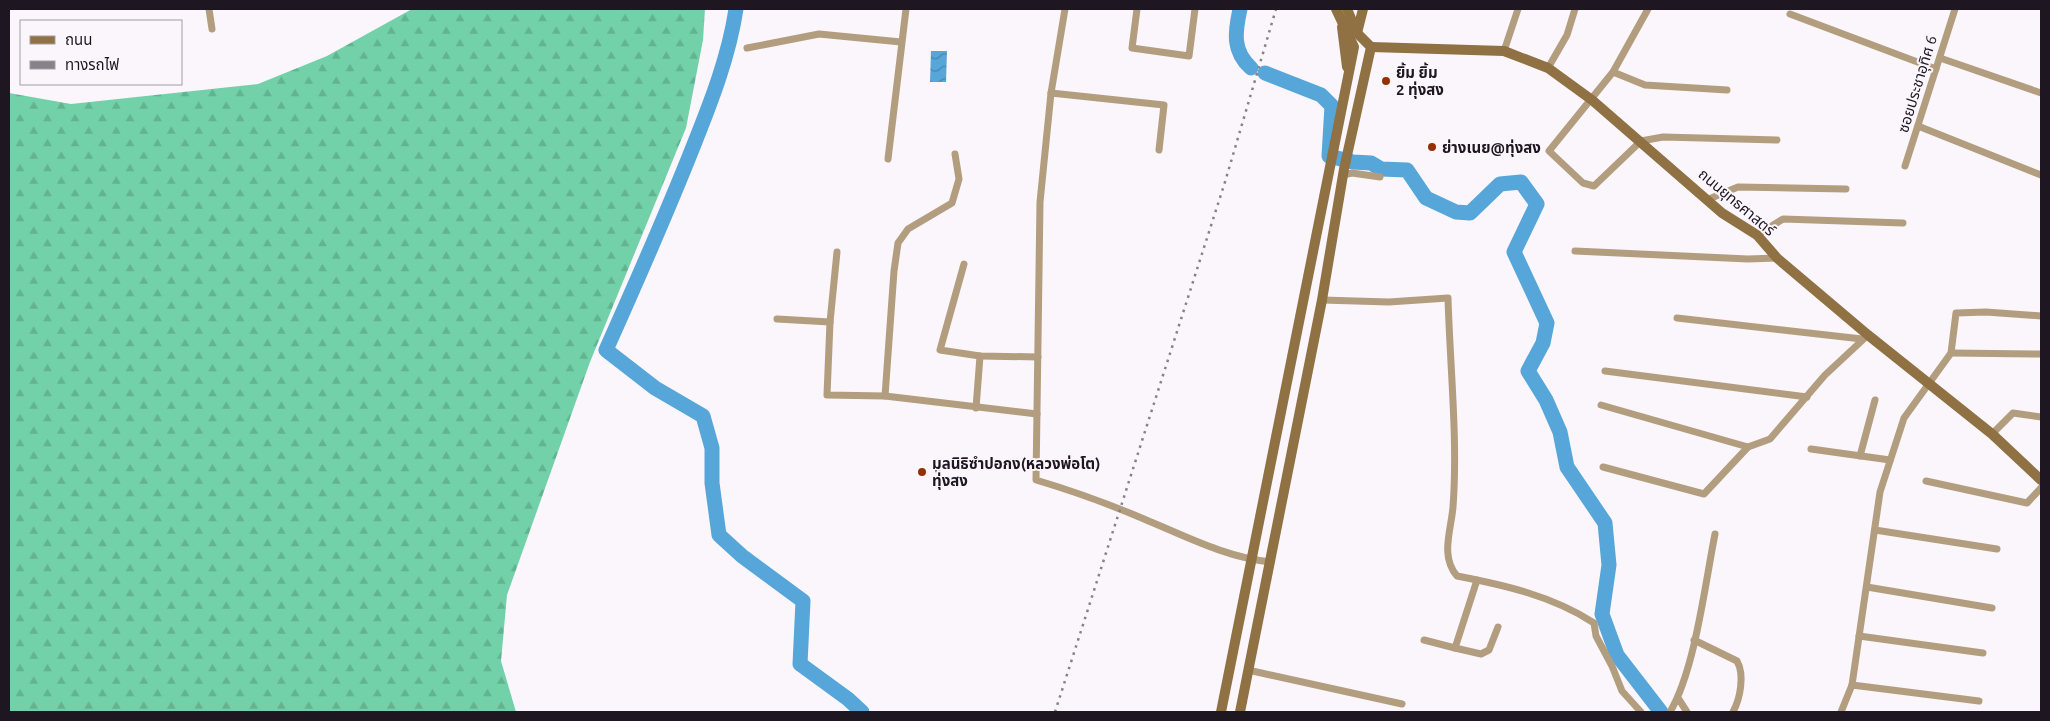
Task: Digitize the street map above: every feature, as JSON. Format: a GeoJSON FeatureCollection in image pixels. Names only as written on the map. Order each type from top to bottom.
{"type":"FeatureCollection","features":[{"type":"Feature","properties":{"kind":"main road"},"geometry":{"type":"LineString","coordinates":[[1221,712],[1354,47],[1336,9]]}},
{"type":"Feature","properties":{"kind":"main road"},"geometry":{"type":"LineString","coordinates":[[1240,712],[1322,300],[1343,172],[1371,47],[1357,33],[1346,9]]}},
{"type":"Feature","properties":{"kind":"main road"},"geometry":{"type":"LineString","coordinates":[[1357,33],[1363,9]]}},
{"type":"Feature","properties":{"kind":"main road"},"geometry":{"type":"LineString","coordinates":[[1342,23],[1348,76]]}},
{"type":"Feature","properties":{"kind":"main road","name":"ถนนยุทธศาสตร์"},"geometry":{"type":"LineString","coordinates":[[1371,47],[1504,51],[1548,68],[1592,100],[1722,213],[1757,235],[1777,258],[1865,337],[1992,434],[2041,480]]}},
{"type":"Feature","properties":{"kind":"street"},"geometry":{"type":"LineString","coordinates":[[210,9],[212,29]]}},
{"type":"Feature","properties":{"kind":"street"},"geometry":{"type":"LineString","coordinates":[[888,159],[906,9]]}},
{"type":"Feature","properties":{"kind":"street"},"geometry":{"type":"LineString","coordinates":[[1065,9],[1051,93],[1040,202],[1036,480],[1091,497],[1203,543],[1252,560],[1271,562]]}},
{"type":"Feature","properties":{"kind":"street"},"geometry":{"type":"LineString","coordinates":[[1137,9],[1132,48],[1189,56],[1195,9]]}},
{"type":"Feature","properties":{"kind":"street"},"geometry":{"type":"LineString","coordinates":[[1504,51],[1518,9]]}},
{"type":"Feature","properties":{"kind":"street"},"geometry":{"type":"LineString","coordinates":[[1548,68],[1567,35],[1575,9]]}},
{"type":"Feature","properties":{"kind":"street"},"geometry":{"type":"LineString","coordinates":[[1648,9],[1613,72],[1549,151],[1583,183],[1594,186],[1641,141],[1663,137],[1777,140]]}},
{"type":"Feature","properties":{"kind":"street","name":"ซอยประชาอุทิศ 6"},"geometry":{"type":"LineString","coordinates":[[1905,166],[1955,9]]}},
{"type":"Feature","properties":{"kind":"street"},"geometry":{"type":"LineString","coordinates":[[1790,14],[1936,69]]}},
{"type":"Feature","properties":{"kind":"street"},"geometry":{"type":"LineString","coordinates":[[1354,47],[1357,33]]}},
{"type":"Feature","properties":{"kind":"street"},"geometry":{"type":"LineString","coordinates":[[747,48],[819,34],[901,42]]}},
{"type":"Feature","properties":{"kind":"street"},"geometry":{"type":"LineString","coordinates":[[1940,58],[2041,93]]}},
{"type":"Feature","properties":{"kind":"street"},"geometry":{"type":"LineString","coordinates":[[1613,72],[1645,85],[1727,90]]}},
{"type":"Feature","properties":{"kind":"street"},"geometry":{"type":"LineString","coordinates":[[1051,93],[1164,105],[1159,150]]}},
{"type":"Feature","properties":{"kind":"street"},"geometry":{"type":"LineString","coordinates":[[1918,126],[2041,175]]}},
{"type":"Feature","properties":{"kind":"street"},"geometry":{"type":"LineString","coordinates":[[885,396],[894,271],[898,243],[908,229],[952,203],[959,179],[955,154]]}},
{"type":"Feature","properties":{"kind":"street"},"geometry":{"type":"LineString","coordinates":[[1343,172],[1380,177]]}},
{"type":"Feature","properties":{"kind":"street"},"geometry":{"type":"LineString","coordinates":[[1709,200],[1738,187],[1846,189]]}},
{"type":"Feature","properties":{"kind":"street"},"geometry":{"type":"LineString","coordinates":[[1757,235],[1783,219],[1903,223]]}},
{"type":"Feature","properties":{"kind":"street"},"geometry":{"type":"LineString","coordinates":[[1575,251],[1748,259],[1777,258]]}},
{"type":"Feature","properties":{"kind":"street"},"geometry":{"type":"LineString","coordinates":[[837,252],[830,322],[827,395],[885,396],[1037,414]]}},
{"type":"Feature","properties":{"kind":"street"},"geometry":{"type":"LineString","coordinates":[[964,264],[940,350],[980,356],[1038,357]]}},
{"type":"Feature","properties":{"kind":"street"},"geometry":{"type":"LineString","coordinates":[[1322,300],[1388,302],[1448,298],[1454,481],[1446,552],[1450,568],[1457,576],[1527,592],[1594,622],[1596,636],[1612,666],[1622,691],[1641,712]]}},
{"type":"Feature","properties":{"kind":"street"},"geometry":{"type":"LineString","coordinates":[[1841,712],[1852,685],[1880,492],[1904,418],[1951,353],[1956,313],[1986,312],[2041,316]]}},
{"type":"Feature","properties":{"kind":"street"},"geometry":{"type":"LineString","coordinates":[[1676,318],[1865,337]]}},
{"type":"Feature","properties":{"kind":"street"},"geometry":{"type":"LineString","coordinates":[[777,319],[830,322]]}},
{"type":"Feature","properties":{"kind":"street"},"geometry":{"type":"LineString","coordinates":[[1603,467],[1704,494],[1748,447],[1770,439],[1807,396],[1865,337]]}},
{"type":"Feature","properties":{"kind":"street"},"geometry":{"type":"LineString","coordinates":[[1951,353],[2041,354]]}},
{"type":"Feature","properties":{"kind":"street"},"geometry":{"type":"LineString","coordinates":[[976,408],[980,356]]}},
{"type":"Feature","properties":{"kind":"street"},"geometry":{"type":"LineString","coordinates":[[1605,371],[1807,396]]}},
{"type":"Feature","properties":{"kind":"street"},"geometry":{"type":"LineString","coordinates":[[1860,456],[1876,400]]}},
{"type":"Feature","properties":{"kind":"street"},"geometry":{"type":"LineString","coordinates":[[1601,405],[1748,447]]}},
{"type":"Feature","properties":{"kind":"street"},"geometry":{"type":"LineString","coordinates":[[1992,434],[2013,413],[2041,417]]}},
{"type":"Feature","properties":{"kind":"street"},"geometry":{"type":"LineString","coordinates":[[1811,449],[1890,460]]}},
{"type":"Feature","properties":{"kind":"street"},"geometry":{"type":"LineString","coordinates":[[1926,481],[2027,504],[2041,488]]}},
{"type":"Feature","properties":{"kind":"street"},"geometry":{"type":"LineString","coordinates":[[1875,530],[1997,548]]}},
{"type":"Feature","properties":{"kind":"street"},"geometry":{"type":"LineString","coordinates":[[1670,712],[1678,698],[1694,640],[1715,534]]}},
{"type":"Feature","properties":{"kind":"street"},"geometry":{"type":"LineString","coordinates":[[1455,648],[1477,580]]}},
{"type":"Feature","properties":{"kind":"street"},"geometry":{"type":"LineString","coordinates":[[1867,587],[1992,608]]}},
{"type":"Feature","properties":{"kind":"street"},"geometry":{"type":"LineString","coordinates":[[1424,640],[1481,654],[1489,650],[1498,627]]}},
{"type":"Feature","properties":{"kind":"street"},"geometry":{"type":"LineString","coordinates":[[1859,636],[1983,653]]}},
{"type":"Feature","properties":{"kind":"street"},"geometry":{"type":"LineString","coordinates":[[1694,640],[1737,661],[1740,666],[1741,684],[1732,712]]}},
{"type":"Feature","properties":{"kind":"street"},"geometry":{"type":"LineString","coordinates":[[1248,670],[1402,704]]}},
{"type":"Feature","properties":{"kind":"street"},"geometry":{"type":"LineString","coordinates":[[1852,685],[1979,701]]}},
{"type":"Feature","properties":{"kind":"street"},"geometry":{"type":"LineString","coordinates":[[1678,698],[1687,712]]}},
{"type":"Feature","properties":{"kind":"green space"},"geometry":{"type":"Polygon","coordinates":[[[412,9],[705,9],[703,40],[686,128],[590,362],[507,595],[501,661],[516,712],[9,712],[9,93],[71,104],[258,84],[327,56],[412,9]]]}},
{"type":"Feature","properties":{"kind":"water"},"geometry":{"type":"Polygon","coordinates":[[[931,51],[947,51],[946,82],[930,82],[931,51]]]}},
{"type":"Feature","properties":{"kind":"waterway"},"geometry":{"type":"LineString","coordinates":[[736,9],[719,79],[662,223],[606,350],[655,388],[703,416],[712,448],[712,483],[719,535],[742,556],[803,601],[800,664],[848,699],[862,712]]}},
{"type":"Feature","properties":{"kind":"waterway"},"geometry":{"type":"LineString","coordinates":[[1240,9],[1236,41],[1241,55],[1251,68]]}},
{"type":"Feature","properties":{"kind":"waterway"},"geometry":{"type":"LineString","coordinates":[[1265,73],[1321,95],[1332,106],[1329,156],[1353,162],[1371,163],[1381,169],[1407,170],[1426,198],[1456,212],[1470,213],[1500,184],[1521,182],[1537,204],[1514,252],[1547,323],[1543,343],[1528,371],[1546,400],[1560,432],[1567,467],[1605,523],[1609,565],[1602,614],[1617,655],[1661,712]]}},
{"type":"Feature","properties":{"kind":"railway"},"geometry":{"type":"LineString","coordinates":[[1055,712],[1225,182],[1276,9]]}},
{"type":"Feature","properties":{"kind":"place","name":"ยิ้ม ยิ้ม 2 ทุ่งสง"},"geometry":{"type":"Point","coordinates":[1386,81]}},
{"type":"Feature","properties":{"kind":"place","name":"ย่างเนย@ทุ่งสง"},"geometry":{"type":"Point","coordinates":[1432,147]}},
{"type":"Feature","properties":{"kind":"place","name":"มูลนิธิซำปอกง(หลวงพ่อโต) ทุ่งสง"},"geometry":{"type":"Point","coordinates":[922,472]}}]}
